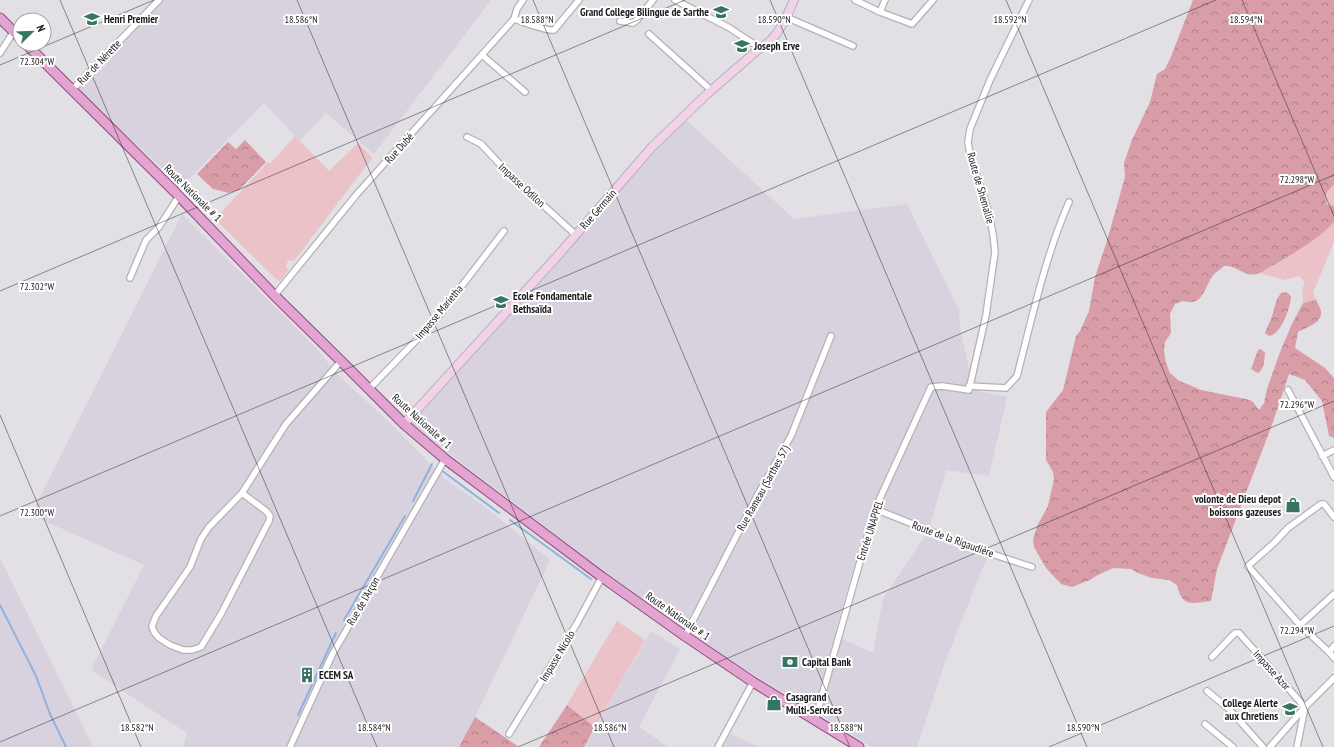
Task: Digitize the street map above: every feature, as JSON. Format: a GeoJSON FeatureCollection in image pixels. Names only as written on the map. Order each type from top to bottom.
{"type":"FeatureCollection","features":[{"type":"Feature","properties":{"kind":"main road"},"geometry":{"type":"LineString","coordinates":[[0,18],[12,29]]}},
{"type":"Feature","properties":{"kind":"main road","name":"Route Nationale # 1"},"geometry":{"type":"LineString","coordinates":[[34,52],[179,196],[274,295],[404,424],[445,459],[602,577],[685,636],[753,682],[859,747]]}},
{"type":"Feature","properties":{"kind":"street","name":"Rue de Nérette"},"geometry":{"type":"LineString","coordinates":[[72,90],[158,0]]}},
{"type":"Feature","properties":{"kind":"street","name":"Rue Dubé"},"geometry":{"type":"LineString","coordinates":[[274,295],[357,194],[514,19],[517,9],[523,0]]}},
{"type":"Feature","properties":{"kind":"street"},"geometry":{"type":"LineString","coordinates":[[514,19],[540,26],[551,31],[554,30],[579,0]]}},
{"type":"Feature","properties":{"kind":"street"},"geometry":{"type":"LineString","coordinates":[[620,21],[633,23],[653,0]]}},
{"type":"Feature","properties":{"kind":"street"},"geometry":{"type":"LineString","coordinates":[[675,0],[728,27],[760,48]]}},
{"type":"Feature","properties":{"kind":"street","name":"Rue Germain"},"geometry":{"type":"LineString","coordinates":[[404,424],[576,235],[652,147],[711,90],[776,36],[794,0]]}},
{"type":"Feature","properties":{"kind":"street"},"geometry":{"type":"LineString","coordinates":[[854,0],[912,24],[933,0]]}},
{"type":"Feature","properties":{"kind":"street"},"geometry":{"type":"LineString","coordinates":[[880,12],[885,0]]}},
{"type":"Feature","properties":{"kind":"street","name":"Route de Shemallie"},"geometry":{"type":"LineString","coordinates":[[969,388],[986,315],[995,252],[988,210],[970,155],[968,142],[970,129],[990,80],[1029,0]]}},
{"type":"Feature","properties":{"kind":"street"},"geometry":{"type":"LineString","coordinates":[[786,17],[853,46]]}},
{"type":"Feature","properties":{"kind":"street"},"geometry":{"type":"LineString","coordinates":[[648,34],[711,90]]}},
{"type":"Feature","properties":{"kind":"street"},"geometry":{"type":"LineString","coordinates":[[0,52],[12,39]]}},
{"type":"Feature","properties":{"kind":"street"},"geometry":{"type":"LineString","coordinates":[[482,55],[525,92]]}},
{"type":"Feature","properties":{"kind":"street","name":"Impasse Odilon"},"geometry":{"type":"LineString","coordinates":[[467,137],[481,144],[511,176],[576,235]]}},
{"type":"Feature","properties":{"kind":"street"},"geometry":{"type":"LineString","coordinates":[[130,278],[146,240],[159,227],[179,196]]}},
{"type":"Feature","properties":{"kind":"street","name":"Entrée UNAPPEL"},"geometry":{"type":"LineString","coordinates":[[815,720],[875,509],[931,387],[1006,388],[1017,376],[1045,269],[1063,215],[1069,202]]}},
{"type":"Feature","properties":{"kind":"street","name":"Impasse Marietha"},"geometry":{"type":"LineString","coordinates":[[369,389],[434,322],[504,231]]}},
{"type":"Feature","properties":{"kind":"street","name":"Rue Rameau (Sarthes 57)"},"geometry":{"type":"LineString","coordinates":[[685,636],[757,496],[791,436],[831,336]]}},
{"type":"Feature","properties":{"kind":"street"},"geometry":{"type":"LineString","coordinates":[[242,493],[266,511],[270,516],[269,521],[221,614],[201,647],[192,650],[183,650],[170,645],[159,638],[154,632],[152,626],[156,616],[190,567],[201,539],[209,527],[242,493],[286,424],[341,361]]}},
{"type":"Feature","properties":{"kind":"street"},"geometry":{"type":"LineString","coordinates":[[1288,390],[1334,477]]}},
{"type":"Feature","properties":{"kind":"street"},"geometry":{"type":"LineString","coordinates":[[1322,456],[1334,450]]}},
{"type":"Feature","properties":{"kind":"street","name":"Rue de l'Arçon"},"geometry":{"type":"LineString","coordinates":[[290,747],[332,655],[445,459]]}},
{"type":"Feature","properties":{"kind":"street"},"geometry":{"type":"LineString","coordinates":[[1334,518],[1324,504],[1321,504],[1288,528],[1274,543],[1248,564],[1300,625],[1334,658]]}},
{"type":"Feature","properties":{"kind":"street","name":"Route de la Rigaudière"},"geometry":{"type":"LineString","coordinates":[[875,509],[970,546],[1032,567]]}},
{"type":"Feature","properties":{"kind":"street","name":"Impasse Nicolo"},"geometry":{"type":"LineString","coordinates":[[509,734],[576,625],[602,577]]}},
{"type":"Feature","properties":{"kind":"street"},"geometry":{"type":"LineString","coordinates":[[1300,625],[1334,594]]}},
{"type":"Feature","properties":{"kind":"street","name":"Impasse Azor"},"geometry":{"type":"LineString","coordinates":[[1212,657],[1235,633],[1239,633],[1305,707]]}},
{"type":"Feature","properties":{"kind":"street"},"geometry":{"type":"LineString","coordinates":[[1329,652],[1334,646]]}},
{"type":"Feature","properties":{"kind":"street"},"geometry":{"type":"LineString","coordinates":[[1270,747],[1305,707],[1334,678]]}},
{"type":"Feature","properties":{"kind":"street"},"geometry":{"type":"LineString","coordinates":[[718,747],[753,682]]}},
{"type":"Feature","properties":{"kind":"street"},"geometry":{"type":"LineString","coordinates":[[1207,691],[1229,709],[1263,747]]}},
{"type":"Feature","properties":{"kind":"street"},"geometry":{"type":"LineString","coordinates":[[1297,747],[1305,707]]}},
{"type":"Feature","properties":{"kind":"street"},"geometry":{"type":"LineString","coordinates":[[1205,724],[1233,747]]}},
{"type":"Feature","properties":{"kind":"shaded area"},"geometry":{"type":"Polygon","coordinates":[[[161,0],[491,0],[374,154],[326,113],[300,141],[264,103],[182,186],[77,91],[161,0]]]}},
{"type":"Feature","properties":{"kind":"shaded area"},"geometry":{"type":"Polygon","coordinates":[[[685,119],[794,219],[907,204],[959,310],[960,328],[970,374],[978,391],[1007,397],[989,476],[946,470],[929,528],[872,505],[835,632],[843,639],[873,653],[883,599],[925,536],[987,557],[945,662],[917,747],[872,747],[732,661],[693,639],[409,423],[685,119]]]}},
{"type":"Feature","properties":{"kind":"shaded area"},"geometry":{"type":"Polygon","coordinates":[[[295,136],[329,171],[358,143],[372,158],[294,261],[288,260],[286,267],[289,269],[280,281],[278,281],[215,219],[268,162],[270,164],[295,136]]]}},
{"type":"Feature","properties":{"kind":"shaded area"},"geometry":{"type":"Polygon","coordinates":[[[1334,185],[1334,206],[1327,205],[1327,194],[1329,189],[1334,185]]]}},
{"type":"Feature","properties":{"kind":"shaded area"},"geometry":{"type":"Polygon","coordinates":[[[182,214],[316,348],[339,376],[388,421],[444,478],[489,510],[550,560],[479,709],[459,747],[183,747],[187,733],[91,670],[144,565],[31,515],[182,214]]]}},
{"type":"Feature","properties":{"kind":"shaded area"},"geometry":{"type":"Polygon","coordinates":[[[1334,222],[1334,242],[1313,293],[1316,300],[1303,303],[1302,289],[1305,282],[1299,276],[1284,280],[1260,273],[1318,237],[1334,222]]]}},
{"type":"Feature","properties":{"kind":"shaded area"},"geometry":{"type":"Polygon","coordinates":[[[0,558],[5,568],[93,747],[0,747],[0,558]]]}},
{"type":"Feature","properties":{"kind":"shaded area"},"geometry":{"type":"Polygon","coordinates":[[[617,621],[645,640],[595,727],[567,705],[617,621]]]}},
{"type":"Feature","properties":{"kind":"shaded area"},"geometry":{"type":"Polygon","coordinates":[[[651,631],[680,649],[639,727],[668,747],[584,747],[651,631]]]}},
{"type":"Feature","properties":{"kind":"shaded area"},"geometry":{"type":"Polygon","coordinates":[[[731,734],[759,747],[723,747],[731,734]]]}},
{"type":"Feature","properties":{"kind":"green space"},"geometry":{"type":"Polygon","coordinates":[[[1193,0],[1334,0],[1334,185],[1328,191],[1326,199],[1327,205],[1334,206],[1334,222],[1318,237],[1260,273],[1250,274],[1229,266],[1224,266],[1213,276],[1202,296],[1194,301],[1183,301],[1175,304],[1170,314],[1171,333],[1165,342],[1164,351],[1166,363],[1170,373],[1178,380],[1201,390],[1250,400],[1259,410],[1264,403],[1267,389],[1280,352],[1292,324],[1303,303],[1316,300],[1321,311],[1320,318],[1315,323],[1298,332],[1295,348],[1325,368],[1334,378],[1334,438],[1329,436],[1322,401],[1305,380],[1289,374],[1273,422],[1217,569],[1211,601],[1193,603],[1185,601],[1179,592],[1177,585],[1169,580],[1152,578],[1131,569],[1113,568],[1090,580],[1072,587],[1061,584],[1046,568],[1034,547],[1033,540],[1037,526],[1048,506],[1054,479],[1053,472],[1046,460],[1046,412],[1063,390],[1076,336],[1080,331],[1089,311],[1095,277],[1125,177],[1124,163],[1132,140],[1150,102],[1157,74],[1165,69],[1170,59],[1193,0]]]}},
{"type":"Feature","properties":{"kind":"green space"},"geometry":{"type":"Polygon","coordinates":[[[245,140],[266,162],[239,190],[229,193],[213,189],[197,174],[228,142],[236,149],[245,140]]]}},
{"type":"Feature","properties":{"kind":"green space"},"geometry":{"type":"Polygon","coordinates":[[[1286,292],[1291,296],[1290,305],[1286,316],[1278,330],[1269,336],[1265,333],[1277,299],[1281,293],[1286,292]]]}},
{"type":"Feature","properties":{"kind":"green space"},"geometry":{"type":"Polygon","coordinates":[[[1261,349],[1265,353],[1264,361],[1262,369],[1258,373],[1251,369],[1258,350],[1261,349]]]}},
{"type":"Feature","properties":{"kind":"green space"},"geometry":{"type":"Polygon","coordinates":[[[567,705],[595,727],[584,747],[539,747],[567,705]]]}},
{"type":"Feature","properties":{"kind":"green space"},"geometry":{"type":"Polygon","coordinates":[[[475,717],[519,747],[459,747],[475,717]]]}},
{"type":"Feature","properties":{"kind":"waterway"},"geometry":{"type":"LineString","coordinates":[[413,501],[432,464]]}},
{"type":"Feature","properties":{"kind":"waterway"},"geometry":{"type":"LineString","coordinates":[[441,470],[499,513]]}},
{"type":"Feature","properties":{"kind":"waterway"},"geometry":{"type":"LineString","coordinates":[[344,620],[405,516]]}},
{"type":"Feature","properties":{"kind":"waterway"},"geometry":{"type":"LineString","coordinates":[[510,520],[591,579]]}},
{"type":"Feature","properties":{"kind":"waterway"},"geometry":{"type":"LineString","coordinates":[[0,605],[36,676],[50,714],[66,747]]}},
{"type":"Feature","properties":{"kind":"waterway"},"geometry":{"type":"LineString","coordinates":[[298,715],[336,633]]}},
{"type":"Feature","properties":{"kind":"place","name":"Grand College Bilingue de Sarthe"},"geometry":{"type":"Point","coordinates":[721,12]}},
{"type":"Feature","properties":{"kind":"place","name":"Henri Premier"},"geometry":{"type":"Point","coordinates":[92,19]}},
{"type":"Feature","properties":{"kind":"place","name":"Joseph Erve"},"geometry":{"type":"Point","coordinates":[742,46]}},
{"type":"Feature","properties":{"kind":"place","name":"Ecole Fondamentale Bethsaïda"},"geometry":{"type":"Point","coordinates":[501,302]}},
{"type":"Feature","properties":{"kind":"place","name":"volonte de Dieu depot boissons gazeuses"},"geometry":{"type":"Point","coordinates":[1293,505]}},
{"type":"Feature","properties":{"kind":"place","name":"Capital Bank"},"geometry":{"type":"Point","coordinates":[790,662]}},
{"type":"Feature","properties":{"kind":"place","name":"ECEM SA"},"geometry":{"type":"Point","coordinates":[307,675]}},
{"type":"Feature","properties":{"kind":"place","name":"Casagrand Multi-Services"},"geometry":{"type":"Point","coordinates":[774,703]}},
{"type":"Feature","properties":{"kind":"place","name":"College Alerte aux Chretiens"},"geometry":{"type":"Point","coordinates":[1290,709]}}]}
